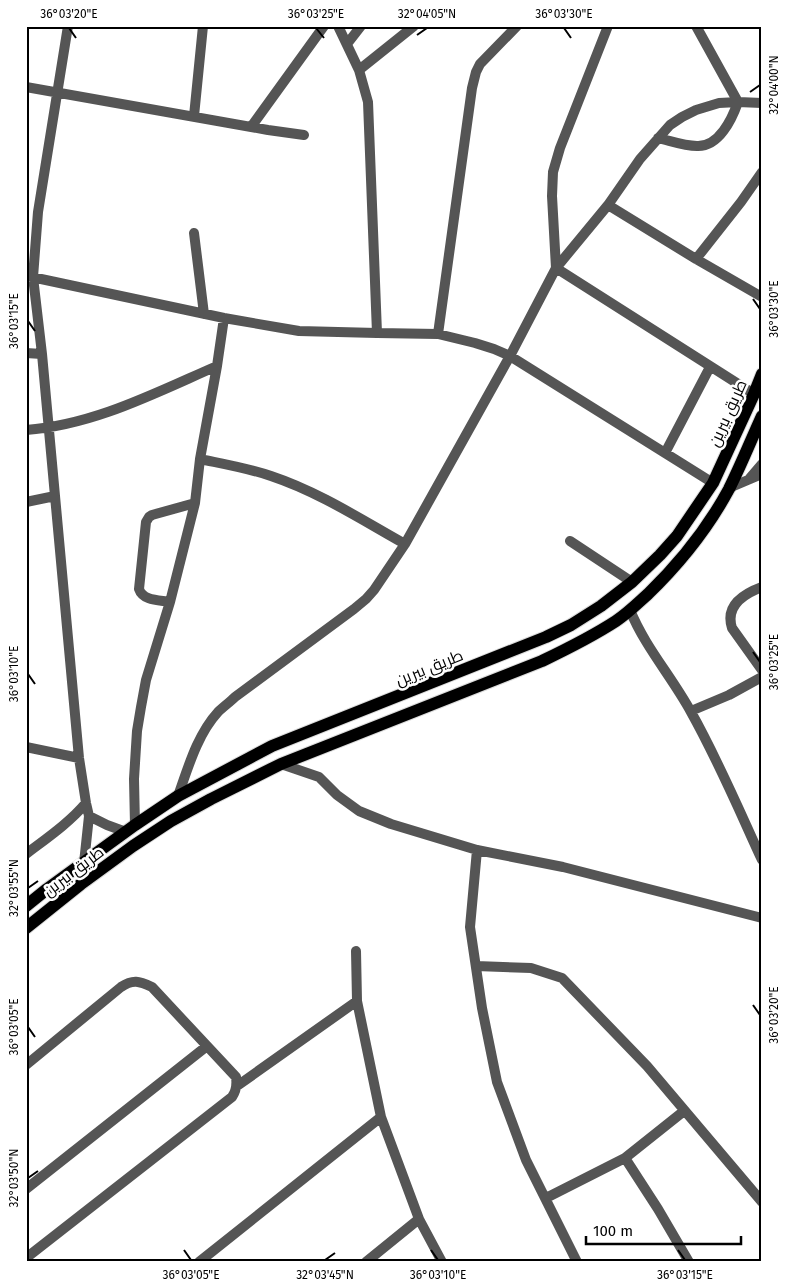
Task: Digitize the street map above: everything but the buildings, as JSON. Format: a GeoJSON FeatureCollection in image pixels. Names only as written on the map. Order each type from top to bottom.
{"type":"FeatureCollection","features":[{"type":"Feature","properties":{"kind":"main road","name":"طريق بيرين"},"geometry":{"type":"LineString","coordinates":[[26,906],[131,828],[178,796],[272,746],[546,637],[572,625],[601,606],[632,582],[677,536],[713,483],[762,374]]}},
{"type":"Feature","properties":{"kind":"main road","name":"طريق بيرين"},"geometry":{"type":"LineString","coordinates":[[26,928],[81,884],[134,846],[171,821],[212,799],[281,764],[542,661],[569,648],[617,620],[661,581],[682,558],[706,525],[729,488],[762,416]]}},
{"type":"Feature","properties":{"kind":"street"},"geometry":{"type":"LineString","coordinates":[[68,26],[29,276],[42,354],[79,758],[89,816],[84,863]]}},
{"type":"Feature","properties":{"kind":"street"},"geometry":{"type":"LineString","coordinates":[[194,116],[203,26]]}},
{"type":"Feature","properties":{"kind":"street"},"geometry":{"type":"LineString","coordinates":[[252,127],[324,26]]}},
{"type":"Feature","properties":{"kind":"street"},"geometry":{"type":"LineString","coordinates":[[338,26],[359,70],[368,102],[377,334]]}},
{"type":"Feature","properties":{"kind":"street"},"geometry":{"type":"LineString","coordinates":[[347,44],[361,26]]}},
{"type":"Feature","properties":{"kind":"street"},"geometry":{"type":"LineString","coordinates":[[359,70],[414,26]]}},
{"type":"Feature","properties":{"kind":"street"},"geometry":{"type":"LineString","coordinates":[[438,334],[472,88],[476,72],[480,64],[517,26]]}},
{"type":"Feature","properties":{"kind":"street"},"geometry":{"type":"LineString","coordinates":[[556,268],[552,196],[554,172],[560,148],[608,26]]}},
{"type":"Feature","properties":{"kind":"street"},"geometry":{"type":"LineString","coordinates":[[696,26],[738,102]]}},
{"type":"Feature","properties":{"kind":"street"},"geometry":{"type":"LineString","coordinates":[[26,87],[304,135]]}},
{"type":"Feature","properties":{"kind":"street"},"geometry":{"type":"LineString","coordinates":[[658,138],[696,146],[706,145],[716,138],[730,122],[738,102]]}},
{"type":"Feature","properties":{"kind":"street"},"geometry":{"type":"LineString","coordinates":[[178,796],[194,753],[208,726],[218,712],[235,697],[366,599],[374,590],[405,544],[510,356],[556,268],[608,205],[640,159],[670,126],[696,110],[719,103],[762,103]]}},
{"type":"Feature","properties":{"kind":"street"},"geometry":{"type":"LineString","coordinates":[[696,259],[762,172]]}},
{"type":"Feature","properties":{"kind":"street"},"geometry":{"type":"LineString","coordinates":[[608,205],[762,297]]}},
{"type":"Feature","properties":{"kind":"street"},"geometry":{"type":"LineString","coordinates":[[194,233],[204,314]]}},
{"type":"Feature","properties":{"kind":"street"},"geometry":{"type":"LineString","coordinates":[[556,268],[754,394]]}},
{"type":"Feature","properties":{"kind":"street"},"geometry":{"type":"LineString","coordinates":[[29,276],[204,314],[299,331],[438,334],[475,343],[510,356],[713,483]]}},
{"type":"Feature","properties":{"kind":"street"},"geometry":{"type":"LineString","coordinates":[[89,816],[107,825],[131,828],[137,731],[141,707],[146,680],[170,602],[195,503],[200,459],[224,318]]}},
{"type":"Feature","properties":{"kind":"street"},"geometry":{"type":"LineString","coordinates":[[26,353],[42,354]]}},
{"type":"Feature","properties":{"kind":"street"},"geometry":{"type":"LineString","coordinates":[[26,430],[48,428],[95,417],[217,366]]}},
{"type":"Feature","properties":{"kind":"street"},"geometry":{"type":"LineString","coordinates":[[665,453],[710,366]]}},
{"type":"Feature","properties":{"kind":"street"},"geometry":{"type":"LineString","coordinates":[[200,459],[252,471],[287,482],[326,500],[405,544]]}},
{"type":"Feature","properties":{"kind":"street"},"geometry":{"type":"LineString","coordinates":[[748,480],[762,464]]}},
{"type":"Feature","properties":{"kind":"street"},"geometry":{"type":"LineString","coordinates":[[729,488],[762,474]]}},
{"type":"Feature","properties":{"kind":"street"},"geometry":{"type":"LineString","coordinates":[[26,502],[55,496]]}},
{"type":"Feature","properties":{"kind":"street"},"geometry":{"type":"LineString","coordinates":[[170,602],[143,596],[139,589],[146,522],[152,515],[195,503]]}},
{"type":"Feature","properties":{"kind":"street"},"geometry":{"type":"LineString","coordinates":[[570,541],[632,582]]}},
{"type":"Feature","properties":{"kind":"street"},"geometry":{"type":"LineString","coordinates":[[762,587],[753,590],[735,604],[730,622],[732,628],[762,670]]}},
{"type":"Feature","properties":{"kind":"street"},"geometry":{"type":"LineString","coordinates":[[630,610],[639,630],[690,711],[722,772],[762,860]]}},
{"type":"Feature","properties":{"kind":"street"},"geometry":{"type":"LineString","coordinates":[[617,620],[639,630]]}},
{"type":"Feature","properties":{"kind":"street"},"geometry":{"type":"LineString","coordinates":[[690,711],[729,695],[762,677]]}},
{"type":"Feature","properties":{"kind":"street"},"geometry":{"type":"LineString","coordinates":[[26,747],[79,758]]}},
{"type":"Feature","properties":{"kind":"street"},"geometry":{"type":"LineString","coordinates":[[281,764],[320,777],[337,794],[359,811],[391,824],[477,850],[563,867],[762,918]]}},
{"type":"Feature","properties":{"kind":"street"},"geometry":{"type":"LineString","coordinates":[[26,854],[61,828],[86,803]]}},
{"type":"Feature","properties":{"kind":"street"},"geometry":{"type":"LineString","coordinates":[[477,850],[470,927],[482,1008],[497,1082],[526,1160],[577,1262]]}},
{"type":"Feature","properties":{"kind":"street"},"geometry":{"type":"LineString","coordinates":[[356,951],[358,1001],[381,1117],[419,1219],[442,1262]]}},
{"type":"Feature","properties":{"kind":"street"},"geometry":{"type":"LineString","coordinates":[[476,966],[531,968],[562,978],[647,1066],[762,1202]]}},
{"type":"Feature","properties":{"kind":"street"},"geometry":{"type":"LineString","coordinates":[[26,1065],[128,982],[143,982],[152,987],[236,1077],[236,1092],[26,1258]]}},
{"type":"Feature","properties":{"kind":"street"},"geometry":{"type":"LineString","coordinates":[[236,1086],[358,1001]]}},
{"type":"Feature","properties":{"kind":"street"},"geometry":{"type":"LineString","coordinates":[[26,1189],[208,1046]]}},
{"type":"Feature","properties":{"kind":"street"},"geometry":{"type":"LineString","coordinates":[[546,1198],[626,1158],[684,1111]]}},
{"type":"Feature","properties":{"kind":"street"},"geometry":{"type":"LineString","coordinates":[[199,1262],[381,1117]]}},
{"type":"Feature","properties":{"kind":"street"},"geometry":{"type":"LineString","coordinates":[[626,1158],[689,1262]]}},
{"type":"Feature","properties":{"kind":"street"},"geometry":{"type":"LineString","coordinates":[[366,1262],[419,1219]]}}]}
